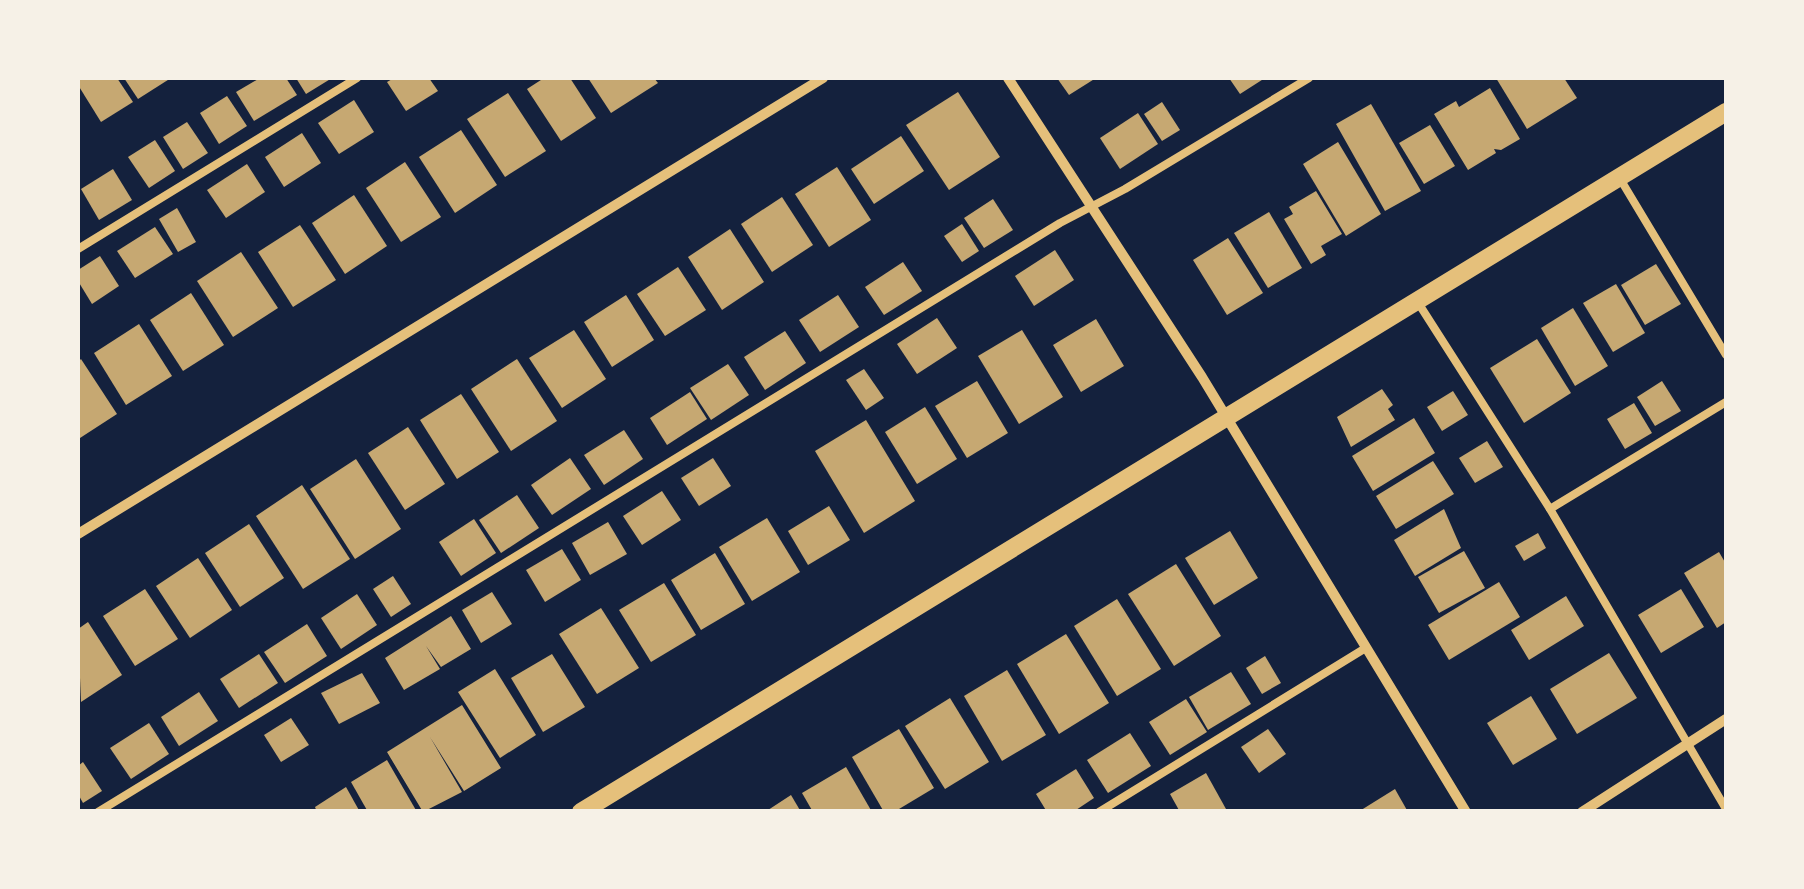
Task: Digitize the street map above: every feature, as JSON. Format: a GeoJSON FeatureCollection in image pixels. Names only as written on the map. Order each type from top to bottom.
{"type":"FeatureCollection","features":[{"type":"Feature","properties":{"kind":"street"},"geometry":{"type":"LineString","coordinates":[[78,534],[824,78]]}},
{"type":"Feature","properties":{"kind":"street"},"geometry":{"type":"LineString","coordinates":[[1008,78],[1226,417],[1364,650],[1466,812]]}},
{"type":"Feature","properties":{"kind":"street"},"geometry":{"type":"LineString","coordinates":[[581,812],[1726,112]]}},
{"type":"Feature","properties":{"kind":"street"},"geometry":{"type":"LineString","coordinates":[[1582,812],[1726,719]]}},
{"type":"Feature","properties":{"kind":"lane"},"geometry":{"type":"LineString","coordinates":[[78,250],[357,78]]}},
{"type":"Feature","properties":{"kind":"lane"},"geometry":{"type":"LineString","coordinates":[[98,812],[1309,78]]}},
{"type":"Feature","properties":{"kind":"lane"},"geometry":{"type":"LineString","coordinates":[[1619,177],[1726,355]]}},
{"type":"Feature","properties":{"kind":"lane"},"geometry":{"type":"LineString","coordinates":[[1417,300],[1550,509],[1726,809]]}},
{"type":"Feature","properties":{"kind":"lane"},"geometry":{"type":"LineString","coordinates":[[1550,509],[1726,402]]}},
{"type":"Feature","properties":{"kind":"lane"},"geometry":{"type":"LineString","coordinates":[[1099,812],[1364,650]]}},
{"type":"Feature","properties":{"kind":"building"},"geometry":{"type":"Polygon","coordinates":[[[78,78],[117,78],[133,102],[101,122],[78,85],[78,78]]]}},
{"type":"Feature","properties":{"kind":"building"},"geometry":{"type":"Polygon","coordinates":[[[124,78],[171,78],[138,99],[124,78]]]}},
{"type":"Feature","properties":{"kind":"building"},"geometry":{"type":"Polygon","coordinates":[[[260,78],[286,78],[297,95],[254,121],[236,92],[260,78]]]}},
{"type":"Feature","properties":{"kind":"building"},"geometry":{"type":"Polygon","coordinates":[[[296,78],[332,78],[306,94],[296,78]]]}},
{"type":"Feature","properties":{"kind":"building"},"geometry":{"type":"Polygon","coordinates":[[[394,78],[429,78],[438,91],[406,111],[387,82],[394,78]]]}},
{"type":"Feature","properties":{"kind":"building"},"geometry":{"type":"Polygon","coordinates":[[[544,78],[570,78],[596,118],[561,141],[527,89],[544,78]]]}},
{"type":"Feature","properties":{"kind":"building"},"geometry":{"type":"Polygon","coordinates":[[[588,78],[654,78],[658,83],[611,113],[588,78]]]}},
{"type":"Feature","properties":{"kind":"building"},"geometry":{"type":"Polygon","coordinates":[[[1057,78],[1096,78],[1069,95],[1057,78]]]}},
{"type":"Feature","properties":{"kind":"building"},"geometry":{"type":"Polygon","coordinates":[[[1229,78],[1265,78],[1240,94],[1229,78]]]}},
{"type":"Feature","properties":{"kind":"building"},"geometry":{"type":"Polygon","coordinates":[[[1496,78],[1564,78],[1577,98],[1527,129],[1496,78]]]}},
{"type":"Feature","properties":{"kind":"building"},"geometry":{"type":"Polygon","coordinates":[[[1490,88],[1520,139],[1501,150],[1494,149],[1496,153],[1468,170],[1434,114],[1456,101],[1459,107],[1490,88]]]}},
{"type":"Feature","properties":{"kind":"building"},"geometry":{"type":"Polygon","coordinates":[[[958,92],[1000,157],[949,190],[906,125],[958,92]]]}},
{"type":"Feature","properties":{"kind":"building"},"geometry":{"type":"Polygon","coordinates":[[[508,93],[546,151],[505,177],[467,119],[508,93]]]}},
{"type":"Feature","properties":{"kind":"building"},"geometry":{"type":"Polygon","coordinates":[[[227,96],[247,126],[219,144],[200,113],[227,96]]]}},
{"type":"Feature","properties":{"kind":"building"},"geometry":{"type":"Polygon","coordinates":[[[354,100],[374,132],[339,154],[318,123],[354,100]]]}},
{"type":"Feature","properties":{"kind":"building"},"geometry":{"type":"Polygon","coordinates":[[[1162,102],[1180,130],[1162,141],[1144,114],[1162,102]]]}},
{"type":"Feature","properties":{"kind":"building"},"geometry":{"type":"Polygon","coordinates":[[[1371,104],[1421,191],[1385,211],[1336,124],[1371,104]]]}},
{"type":"Feature","properties":{"kind":"building"},"geometry":{"type":"Polygon","coordinates":[[[1138,113],[1158,144],[1120,169],[1100,138],[1138,113]]]}},
{"type":"Feature","properties":{"kind":"building"},"geometry":{"type":"Polygon","coordinates":[[[187,122],[208,153],[183,169],[163,137],[187,122]]]}},
{"type":"Feature","properties":{"kind":"building"},"geometry":{"type":"Polygon","coordinates":[[[1430,125],[1455,166],[1424,184],[1399,143],[1430,125]]]}},
{"type":"Feature","properties":{"kind":"building"},"geometry":{"type":"Polygon","coordinates":[[[461,130],[497,185],[455,213],[419,157],[461,130]]]}},
{"type":"Feature","properties":{"kind":"building"},"geometry":{"type":"Polygon","coordinates":[[[302,133],[321,163],[284,187],[265,157],[302,133]]]}},
{"type":"Feature","properties":{"kind":"building"},"geometry":{"type":"Polygon","coordinates":[[[901,136],[924,171],[874,204],[851,169],[901,136]]]}},
{"type":"Feature","properties":{"kind":"building"},"geometry":{"type":"Polygon","coordinates":[[[155,140],[175,171],[149,188],[128,157],[155,140]]]}},
{"type":"Feature","properties":{"kind":"building"},"geometry":{"type":"Polygon","coordinates":[[[1338,142],[1381,214],[1346,236],[1303,164],[1338,142]]]}},
{"type":"Feature","properties":{"kind":"building"},"geometry":{"type":"Polygon","coordinates":[[[405,162],[441,217],[401,242],[366,188],[405,162]]]}},
{"type":"Feature","properties":{"kind":"building"},"geometry":{"type":"Polygon","coordinates":[[[247,164],[265,192],[226,218],[207,190],[247,164]]]}},
{"type":"Feature","properties":{"kind":"building"},"geometry":{"type":"Polygon","coordinates":[[[837,167],[871,220],[829,247],[795,194],[837,167]]]}},
{"type":"Feature","properties":{"kind":"building"},"geometry":{"type":"Polygon","coordinates":[[[113,169],[132,200],[99,220],[81,189],[113,169]]]}},
{"type":"Feature","properties":{"kind":"building"},"geometry":{"type":"Polygon","coordinates":[[[1316,191],[1342,234],[1321,246],[1326,255],[1311,264],[1284,219],[1293,214],[1289,207],[1316,191]]]}},
{"type":"Feature","properties":{"kind":"building"},"geometry":{"type":"Polygon","coordinates":[[[354,195],[387,246],[345,274],[312,223],[354,195]]]}},
{"type":"Feature","properties":{"kind":"building"},"geometry":{"type":"Polygon","coordinates":[[[782,197],[813,245],[772,272],[741,224],[782,197]]]}},
{"type":"Feature","properties":{"kind":"building"},"geometry":{"type":"Polygon","coordinates":[[[993,199],[1013,230],[984,248],[964,218],[993,199]]]}},
{"type":"Feature","properties":{"kind":"building"},"geometry":{"type":"Polygon","coordinates":[[[177,208],[196,242],[178,252],[159,219],[177,208]]]}},
{"type":"Feature","properties":{"kind":"building"},"geometry":{"type":"Polygon","coordinates":[[[1269,212],[1302,268],[1268,288],[1234,233],[1269,212]]]}},
{"type":"Feature","properties":{"kind":"building"},"geometry":{"type":"Polygon","coordinates":[[[962,224],[979,251],[962,262],[944,236],[962,224]]]}},
{"type":"Feature","properties":{"kind":"building"},"geometry":{"type":"Polygon","coordinates":[[[300,225],[336,280],[293,307],[258,252],[300,225]]]}},
{"type":"Feature","properties":{"kind":"building"},"geometry":{"type":"Polygon","coordinates":[[[155,227],[173,254],[135,278],[117,251],[155,227]]]}},
{"type":"Feature","properties":{"kind":"building"},"geometry":{"type":"Polygon","coordinates":[[[730,229],[764,282],[722,310],[688,257],[730,229]]]}},
{"type":"Feature","properties":{"kind":"building"},"geometry":{"type":"Polygon","coordinates":[[[1228,238],[1263,293],[1227,315],[1193,260],[1228,238]]]}},
{"type":"Feature","properties":{"kind":"building"},"geometry":{"type":"Polygon","coordinates":[[[1055,250],[1074,280],[1034,306],[1015,276],[1055,250]]]}},
{"type":"Feature","properties":{"kind":"building"},"geometry":{"type":"Polygon","coordinates":[[[241,252],[278,308],[233,337],[197,281],[241,252]]]}},
{"type":"Feature","properties":{"kind":"building"},"geometry":{"type":"Polygon","coordinates":[[[100,256],[119,286],[92,304],[78,281],[78,270],[100,256]]]}},
{"type":"Feature","properties":{"kind":"building"},"geometry":{"type":"Polygon","coordinates":[[[903,262],[922,291],[884,315],[865,287],[903,262]]]}},
{"type":"Feature","properties":{"kind":"building"},"geometry":{"type":"Polygon","coordinates":[[[1656,264],[1681,304],[1645,325],[1621,285],[1656,264]]]}},
{"type":"Feature","properties":{"kind":"building"},"geometry":{"type":"Polygon","coordinates":[[[678,267],[706,310],[665,336],[637,294],[678,267]]]}},
{"type":"Feature","properties":{"kind":"building"},"geometry":{"type":"Polygon","coordinates":[[[1616,284],[1645,333],[1613,352],[1583,303],[1616,284]]]}},
{"type":"Feature","properties":{"kind":"building"},"geometry":{"type":"Polygon","coordinates":[[[191,293],[224,345],[183,371],[150,320],[191,293]]]}},
{"type":"Feature","properties":{"kind":"building"},"geometry":{"type":"Polygon","coordinates":[[[626,295],[654,340],[612,367],[584,322],[626,295]]]}},
{"type":"Feature","properties":{"kind":"building"},"geometry":{"type":"Polygon","coordinates":[[[838,295],[859,327],[820,352],[799,320],[838,295]]]}},
{"type":"Feature","properties":{"kind":"building"},"geometry":{"type":"Polygon","coordinates":[[[1573,308],[1608,366],[1575,386],[1541,328],[1573,308]]]}},
{"type":"Feature","properties":{"kind":"building"},"geometry":{"type":"Polygon","coordinates":[[[937,318],[957,348],[917,374],[897,344],[937,318]]]}},
{"type":"Feature","properties":{"kind":"building"},"geometry":{"type":"Polygon","coordinates":[[[1096,319],[1124,366],[1081,392],[1053,345],[1096,319]]]}},
{"type":"Feature","properties":{"kind":"building"},"geometry":{"type":"Polygon","coordinates":[[[139,324],[172,376],[126,405],[94,353],[139,324]]]}},
{"type":"Feature","properties":{"kind":"building"},"geometry":{"type":"Polygon","coordinates":[[[574,330],[606,379],[562,408],[529,358],[574,330]]]}},
{"type":"Feature","properties":{"kind":"building"},"geometry":{"type":"Polygon","coordinates":[[[1022,330],[1063,397],[1019,424],[978,356],[1022,330]]]}},
{"type":"Feature","properties":{"kind":"building"},"geometry":{"type":"Polygon","coordinates":[[[785,331],[806,363],[765,390],[744,357],[785,331]]]}},
{"type":"Feature","properties":{"kind":"building"},"geometry":{"type":"Polygon","coordinates":[[[1537,339],[1571,393],[1524,423],[1490,368],[1537,339]]]}},
{"type":"Feature","properties":{"kind":"building"},"geometry":{"type":"Polygon","coordinates":[[[81,359],[117,414],[80,438],[78,362],[81,359]]]}},
{"type":"Feature","properties":{"kind":"building"},"geometry":{"type":"Polygon","coordinates":[[[517,359],[557,421],[511,451],[471,389],[517,359]]]}},
{"type":"Feature","properties":{"kind":"building"},"geometry":{"type":"Polygon","coordinates":[[[728,364],[749,395],[711,420],[690,388],[728,364]]]}},
{"type":"Feature","properties":{"kind":"building"},"geometry":{"type":"Polygon","coordinates":[[[864,369],[884,398],[866,410],[846,380],[864,369]]]}},
{"type":"Feature","properties":{"kind":"building"},"geometry":{"type":"Polygon","coordinates":[[[977,381],[1008,433],[967,458],[935,406],[977,381]]]}},
{"type":"Feature","properties":{"kind":"building"},"geometry":{"type":"Polygon","coordinates":[[[1662,381],[1681,411],[1655,426],[1637,397],[1662,381]]]}},
{"type":"Feature","properties":{"kind":"building"},"geometry":{"type":"Polygon","coordinates":[[[1382,389],[1393,405],[1388,409],[1395,420],[1351,447],[1337,417],[1382,389]]]}},
{"type":"Feature","properties":{"kind":"building"},"geometry":{"type":"Polygon","coordinates":[[[1453,391],[1468,415],[1442,431],[1427,407],[1453,391]]]}},
{"type":"Feature","properties":{"kind":"building"},"geometry":{"type":"Polygon","coordinates":[[[690,392],[707,419],[667,445],[650,418],[690,392]]]}},
{"type":"Feature","properties":{"kind":"building"},"geometry":{"type":"Polygon","coordinates":[[[461,394],[499,452],[457,479],[420,420],[461,394]]]}},
{"type":"Feature","properties":{"kind":"building"},"geometry":{"type":"Polygon","coordinates":[[[1634,403],[1652,433],[1625,449],[1607,419],[1634,403]]]}},
{"type":"Feature","properties":{"kind":"building"},"geometry":{"type":"Polygon","coordinates":[[[925,407],[957,459],[917,484],[885,432],[925,407]]]}},
{"type":"Feature","properties":{"kind":"building"},"geometry":{"type":"Polygon","coordinates":[[[1414,418],[1435,453],[1373,491],[1352,456],[1414,418]]]}},
{"type":"Feature","properties":{"kind":"building"},"geometry":{"type":"Polygon","coordinates":[[[866,420],[915,501],[864,533],[815,451],[866,420]]]}},
{"type":"Feature","properties":{"kind":"building"},"geometry":{"type":"Polygon","coordinates":[[[408,427],[445,484],[405,510],[368,453],[408,427]]]}},
{"type":"Feature","properties":{"kind":"building"},"geometry":{"type":"Polygon","coordinates":[[[624,430],[643,459],[604,485],[584,455],[624,430]]]}},
{"type":"Feature","properties":{"kind":"building"},"geometry":{"type":"Polygon","coordinates":[[[1487,441],[1503,467],[1475,483],[1459,458],[1487,441]]]}},
{"type":"Feature","properties":{"kind":"building"},"geometry":{"type":"Polygon","coordinates":[[[570,458],[591,489],[552,515],[531,485],[570,458]]]}},
{"type":"Feature","properties":{"kind":"building"},"geometry":{"type":"Polygon","coordinates":[[[713,458],[731,486],[699,506],[681,478],[713,458]]]}},
{"type":"Feature","properties":{"kind":"building"},"geometry":{"type":"Polygon","coordinates":[[[356,459],[401,529],[355,559],[310,489],[356,459]]]}},
{"type":"Feature","properties":{"kind":"building"},"geometry":{"type":"Polygon","coordinates":[[[1433,461],[1454,494],[1396,529],[1376,496],[1433,461]]]}},
{"type":"Feature","properties":{"kind":"building"},"geometry":{"type":"Polygon","coordinates":[[[302,485],[350,559],[303,589],[256,516],[302,485]]]}},
{"type":"Feature","properties":{"kind":"building"},"geometry":{"type":"Polygon","coordinates":[[[662,491],[681,520],[642,545],[623,516],[662,491]]]}},
{"type":"Feature","properties":{"kind":"building"},"geometry":{"type":"Polygon","coordinates":[[[517,495],[539,528],[501,553],[479,520],[517,495]]]}},
{"type":"Feature","properties":{"kind":"building"},"geometry":{"type":"Polygon","coordinates":[[[829,506],[850,540],[808,565],[788,531],[829,506]]]}},
{"type":"Feature","properties":{"kind":"building"},"geometry":{"type":"Polygon","coordinates":[[[1444,509],[1461,548],[1415,576],[1394,540],[1444,509]]]}},
{"type":"Feature","properties":{"kind":"building"},"geometry":{"type":"Polygon","coordinates":[[[767,518],[800,572],[752,601],[719,547],[767,518]]]}},
{"type":"Feature","properties":{"kind":"building"},"geometry":{"type":"Polygon","coordinates":[[[474,519],[496,553],[461,576],[439,542],[474,519]]]}},
{"type":"Feature","properties":{"kind":"building"},"geometry":{"type":"Polygon","coordinates":[[[608,522],[627,554],[590,575],[572,543],[608,522]]]}},
{"type":"Feature","properties":{"kind":"building"},"geometry":{"type":"Polygon","coordinates":[[[249,524],[284,578],[240,607],[205,553],[249,524]]]}},
{"type":"Feature","properties":{"kind":"building"},"geometry":{"type":"Polygon","coordinates":[[[1230,531],[1258,578],[1214,605],[1185,558],[1230,531]]]}},
{"type":"Feature","properties":{"kind":"building"},"geometry":{"type":"Polygon","coordinates":[[[1538,533],[1546,548],[1524,561],[1515,546],[1538,533]]]}},
{"type":"Feature","properties":{"kind":"building"},"geometry":{"type":"Polygon","coordinates":[[[562,549],[581,580],[545,602],[526,570],[562,549]]]}},
{"type":"Feature","properties":{"kind":"building"},"geometry":{"type":"Polygon","coordinates":[[[1464,551],[1485,588],[1439,613],[1418,577],[1464,551]]]}},
{"type":"Feature","properties":{"kind":"building"},"geometry":{"type":"Polygon","coordinates":[[[1719,552],[1726,564],[1726,622],[1717,628],[1684,573],[1719,552]]]}},
{"type":"Feature","properties":{"kind":"building"},"geometry":{"type":"Polygon","coordinates":[[[715,553],[745,604],[701,630],[671,580],[715,553]]]}},
{"type":"Feature","properties":{"kind":"building"},"geometry":{"type":"Polygon","coordinates":[[[198,558],[232,610],[190,638],[156,586],[198,558]]]}},
{"type":"Feature","properties":{"kind":"building"},"geometry":{"type":"Polygon","coordinates":[[[1176,564],[1221,636],[1174,666],[1128,594],[1176,564]]]}},
{"type":"Feature","properties":{"kind":"building"},"geometry":{"type":"Polygon","coordinates":[[[393,576],[411,604],[391,617],[373,589],[393,576]]]}},
{"type":"Feature","properties":{"kind":"building"},"geometry":{"type":"Polygon","coordinates":[[[1499,582],[1520,617],[1449,660],[1428,625],[1499,582]]]}},
{"type":"Feature","properties":{"kind":"building"},"geometry":{"type":"Polygon","coordinates":[[[664,583],[696,635],[651,662],[619,610],[664,583]]]}},
{"type":"Feature","properties":{"kind":"building"},"geometry":{"type":"Polygon","coordinates":[[[145,589],[178,639],[135,666],[103,616],[145,589]]]}},
{"type":"Feature","properties":{"kind":"building"},"geometry":{"type":"Polygon","coordinates":[[[1681,589],[1704,627],[1661,653],[1638,615],[1681,589]]]}},
{"type":"Feature","properties":{"kind":"building"},"geometry":{"type":"Polygon","coordinates":[[[492,592],[512,624],[481,643],[462,610],[492,592]]]}},
{"type":"Feature","properties":{"kind":"building"},"geometry":{"type":"Polygon","coordinates":[[[357,594],[377,625],[341,649],[321,618],[357,594]]]}},
{"type":"Feature","properties":{"kind":"building"},"geometry":{"type":"Polygon","coordinates":[[[1566,596],[1584,626],[1529,660],[1511,630],[1566,596]]]}},
{"type":"Feature","properties":{"kind":"building"},"geometry":{"type":"Polygon","coordinates":[[[1117,599],[1161,669],[1117,696],[1074,626],[1117,599]]]}},
{"type":"Feature","properties":{"kind":"building"},"geometry":{"type":"Polygon","coordinates":[[[601,608],[639,668],[597,694],[559,634],[601,608]]]}},
{"type":"Feature","properties":{"kind":"building"},"geometry":{"type":"Polygon","coordinates":[[[451,616],[471,649],[441,667],[426,646],[440,669],[404,690],[385,658],[451,616]]]}},
{"type":"Feature","properties":{"kind":"building"},"geometry":{"type":"Polygon","coordinates":[[[88,622],[122,675],[81,702],[78,629],[88,622]]]}},
{"type":"Feature","properties":{"kind":"building"},"geometry":{"type":"Polygon","coordinates":[[[307,624],[327,656],[285,683],[264,652],[307,624]]]}},
{"type":"Feature","properties":{"kind":"building"},"geometry":{"type":"Polygon","coordinates":[[[1066,634],[1109,703],[1059,734],[1017,664],[1066,634]]]}},
{"type":"Feature","properties":{"kind":"building"},"geometry":{"type":"Polygon","coordinates":[[[1609,653],[1637,698],[1577,734],[1550,689],[1609,653]]]}},
{"type":"Feature","properties":{"kind":"building"},"geometry":{"type":"Polygon","coordinates":[[[259,654],[278,683],[239,708],[220,679],[259,654]]]}},
{"type":"Feature","properties":{"kind":"building"},"geometry":{"type":"Polygon","coordinates":[[[552,654],[585,707],[543,732],[511,678],[552,654]]]}},
{"type":"Feature","properties":{"kind":"building"},"geometry":{"type":"Polygon","coordinates":[[[1265,656],[1281,683],[1262,694],[1246,668],[1265,656]]]}},
{"type":"Feature","properties":{"kind":"building"},"geometry":{"type":"Polygon","coordinates":[[[495,669],[536,735],[500,758],[458,692],[495,669]]]}},
{"type":"Feature","properties":{"kind":"building"},"geometry":{"type":"Polygon","coordinates":[[[1007,670],[1046,735],[1002,761],[964,696],[1007,670]]]}},
{"type":"Feature","properties":{"kind":"building"},"geometry":{"type":"Polygon","coordinates":[[[1231,672],[1251,704],[1208,730],[1189,697],[1231,672]]]}},
{"type":"Feature","properties":{"kind":"building"},"geometry":{"type":"Polygon","coordinates":[[[362,673],[380,703],[339,724],[321,693],[362,673]]]}},
{"type":"Feature","properties":{"kind":"building"},"geometry":{"type":"Polygon","coordinates":[[[199,692],[218,721],[179,746],[161,717],[199,692]]]}},
{"type":"Feature","properties":{"kind":"building"},"geometry":{"type":"Polygon","coordinates":[[[1531,696],[1557,739],[1513,765],[1487,723],[1531,696]]]}},
{"type":"Feature","properties":{"kind":"building"},"geometry":{"type":"Polygon","coordinates":[[[950,698],[989,762],[945,789],[905,726],[950,698]]]}},
{"type":"Feature","properties":{"kind":"building"},"geometry":{"type":"Polygon","coordinates":[[[1186,699],[1207,732],[1170,755],[1149,722],[1186,699]]]}},
{"type":"Feature","properties":{"kind":"building"},"geometry":{"type":"Polygon","coordinates":[[[462,705],[501,768],[464,791],[430,737],[462,792],[423,812],[387,752],[462,705]]]}},
{"type":"Feature","properties":{"kind":"building"},"geometry":{"type":"Polygon","coordinates":[[[291,718],[309,745],[281,762],[264,735],[291,718]]]}},
{"type":"Feature","properties":{"kind":"building"},"geometry":{"type":"Polygon","coordinates":[[[149,723],[169,754],[131,779],[110,748],[149,723]]]}},
{"type":"Feature","properties":{"kind":"building"},"geometry":{"type":"Polygon","coordinates":[[[899,729],[934,788],[894,812],[884,812],[852,757],[899,729]]]}},
{"type":"Feature","properties":{"kind":"building"},"geometry":{"type":"Polygon","coordinates":[[[1268,729],[1286,754],[1259,773],[1241,747],[1268,729]]]}},
{"type":"Feature","properties":{"kind":"building"},"geometry":{"type":"Polygon","coordinates":[[[1130,733],[1151,766],[1108,793],[1087,760],[1130,733]]]}},
{"type":"Feature","properties":{"kind":"building"},"geometry":{"type":"Polygon","coordinates":[[[387,760],[417,812],[368,812],[351,782],[387,760]]]}},
{"type":"Feature","properties":{"kind":"building"},"geometry":{"type":"Polygon","coordinates":[[[83,762],[102,791],[83,803],[78,794],[78,766],[83,762]]]}},
{"type":"Feature","properties":{"kind":"building"},"geometry":{"type":"Polygon","coordinates":[[[846,767],[872,812],[813,812],[802,793],[846,767]]]}},
{"type":"Feature","properties":{"kind":"building"},"geometry":{"type":"Polygon","coordinates":[[[1076,769],[1094,798],[1073,812],[1047,812],[1036,794],[1076,769]]]}},
{"type":"Feature","properties":{"kind":"building"},"geometry":{"type":"Polygon","coordinates":[[[1206,773],[1226,809],[1180,812],[1170,794],[1206,773]]]}},
{"type":"Feature","properties":{"kind":"building"},"geometry":{"type":"Polygon","coordinates":[[[346,787],[360,812],[317,812],[315,807],[346,787]]]}},
{"type":"Feature","properties":{"kind":"building"},"geometry":{"type":"Polygon","coordinates":[[[1395,789],[1408,812],[1358,812],[1395,789]]]}},
{"type":"Feature","properties":{"kind":"building"},"geometry":{"type":"Polygon","coordinates":[[[791,795],[801,812],[765,812],[791,795]]]}}]}
